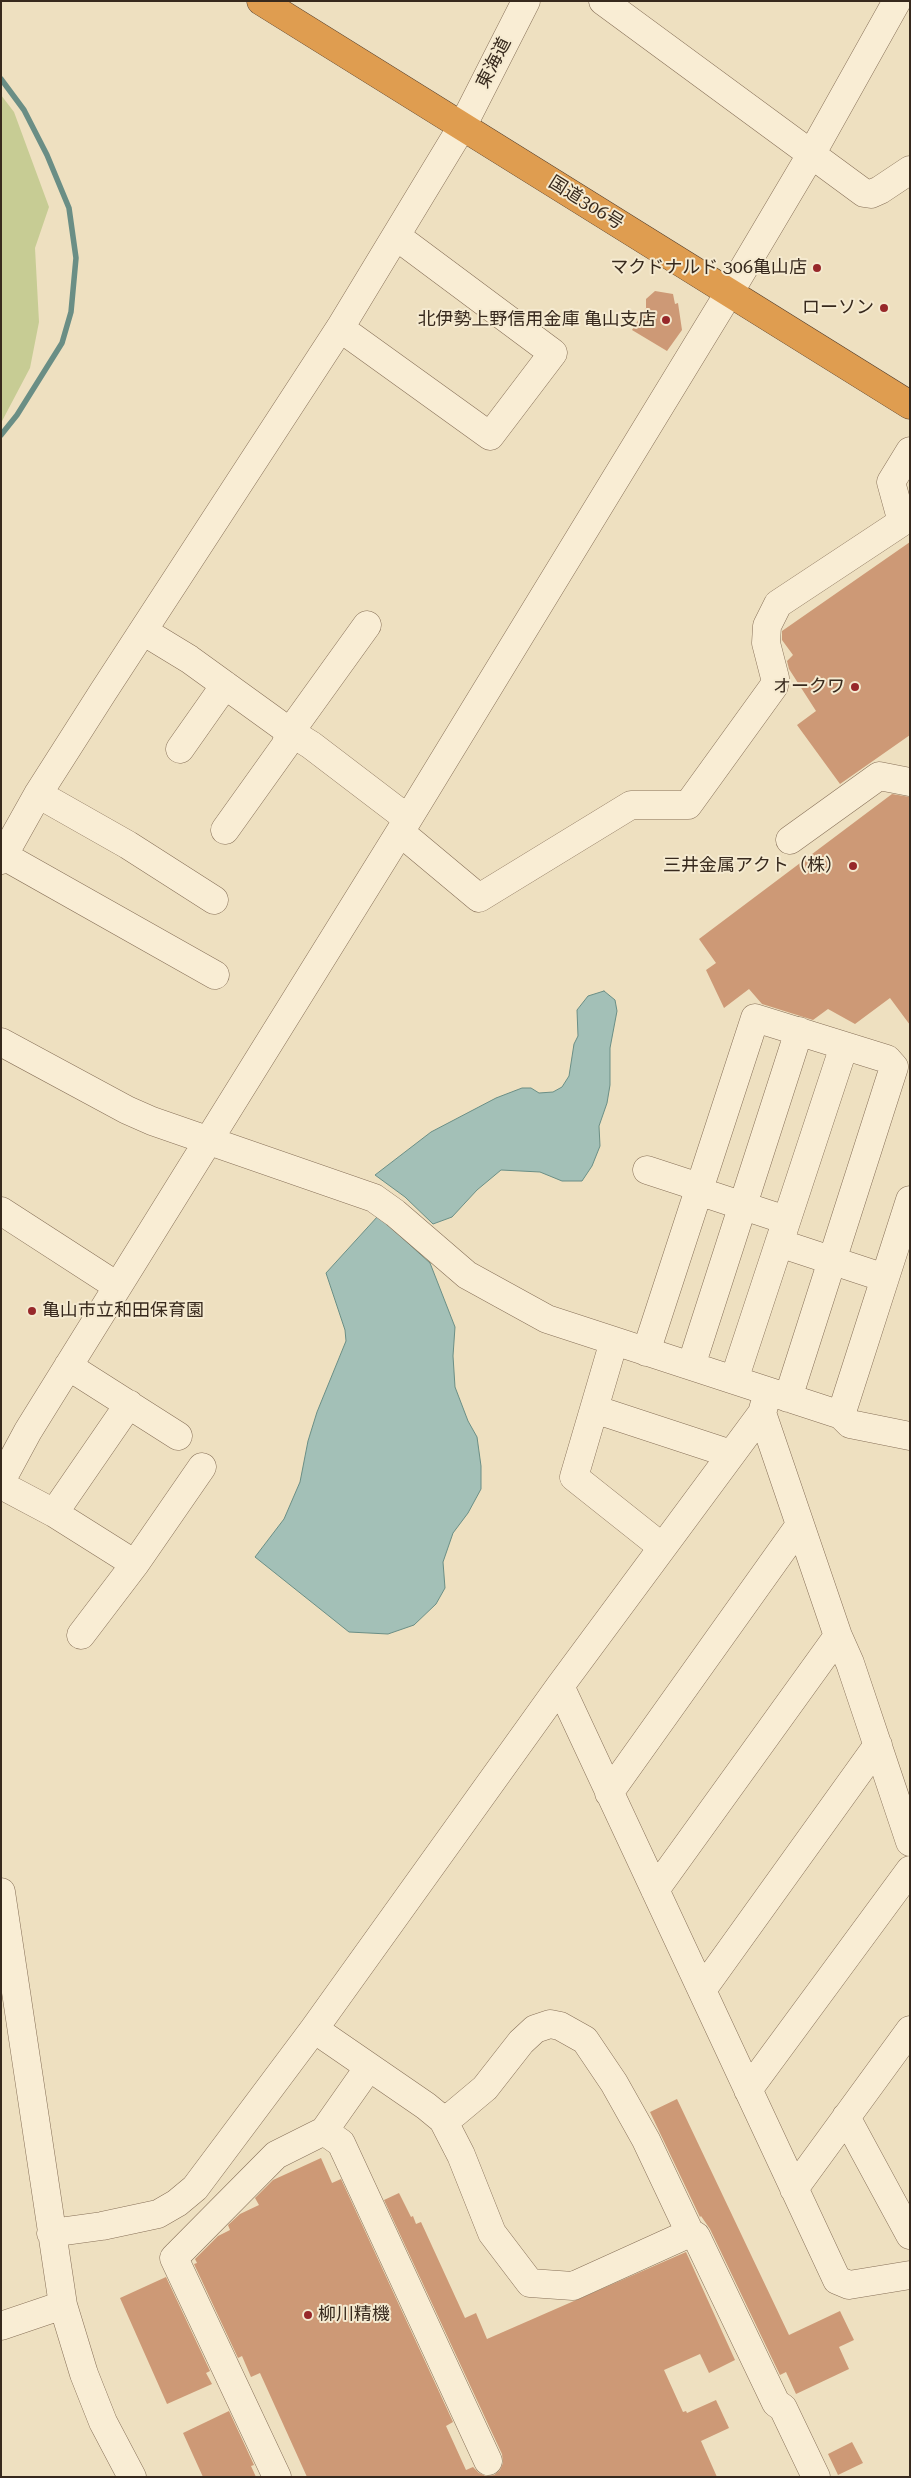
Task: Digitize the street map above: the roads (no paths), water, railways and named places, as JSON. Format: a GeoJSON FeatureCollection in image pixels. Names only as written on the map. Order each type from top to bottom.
{"type":"FeatureCollection","features":[{"type":"Feature","properties":{"kind":"highway","name":"国道306号"},"geometry":{"type":"LineString","coordinates":[[261,1],[910,405]]}},
{"type":"Feature","properties":{"kind":"street","name":"東海道"},"geometry":{"type":"LineString","coordinates":[[2,858],[38,794],[340,328],[463,126],[526,1]]}},
{"type":"Feature","properties":{"kind":"street"},"geometry":{"type":"LineString","coordinates":[[603,1],[864,193],[871,194],[880,190],[910,170]]}},
{"type":"Feature","properties":{"kind":"street"},"geometry":{"type":"LineString","coordinates":[[135,1564],[54,1514],[3,1475],[117,1286],[404,826],[729,293],[812,153],[897,1]]}},
{"type":"Feature","properties":{"kind":"street"},"geometry":{"type":"LineString","coordinates":[[340,328],[490,436],[553,352],[396,236]]}},
{"type":"Feature","properties":{"kind":"street"},"geometry":{"type":"LineString","coordinates":[[143,631],[311,745],[404,826],[480,898],[631,805],[688,805],[774,686],[775,678],[766,643],[767,626],[778,604],[902,522],[891,482],[910,451]]}},
{"type":"Feature","properties":{"kind":"street"},"geometry":{"type":"LineString","coordinates":[[225,830],[285,746],[290,732],[367,626]]}},
{"type":"Feature","properties":{"kind":"street"},"geometry":{"type":"LineString","coordinates":[[180,749],[225,685]]}},
{"type":"Feature","properties":{"kind":"street"},"geometry":{"type":"LineString","coordinates":[[790,840],[879,776],[910,782]]}},
{"type":"Feature","properties":{"kind":"street"},"geometry":{"type":"LineString","coordinates":[[38,794],[128,845],[214,900]]}},
{"type":"Feature","properties":{"kind":"street"},"geometry":{"type":"LineString","coordinates":[[2,858],[216,975]]}},
{"type":"Feature","properties":{"kind":"street"},"geometry":{"type":"LineString","coordinates":[[51,2232],[134,2220],[158,2214],[177,2203],[195,2188],[314,2029],[560,1686],[772,1401],[831,1260],[902,1077],[887,1059],[755,1018],[646,1352]]}},
{"type":"Feature","properties":{"kind":"street"},"geometry":{"type":"LineString","coordinates":[[691,1366],[799,1032]]}},
{"type":"Feature","properties":{"kind":"street"},"geometry":{"type":"LineString","coordinates":[[1,1042],[127,1110],[374,1198],[475,1280],[547,1319],[734,1380],[772,1401],[841,1415],[850,1424],[910,1436]]}},
{"type":"Feature","properties":{"kind":"street"},"geometry":{"type":"LineString","coordinates":[[734,1380],[844,1046]]}},
{"type":"Feature","properties":{"kind":"street"},"geometry":{"type":"LineString","coordinates":[[647,1170],[743,1206],[782,1232],[831,1260],[886,1278]]}},
{"type":"Feature","properties":{"kind":"street"},"geometry":{"type":"LineString","coordinates":[[841,1415],[886,1278],[904,1238],[910,1200]]}},
{"type":"Feature","properties":{"kind":"street"},"geometry":{"type":"LineString","coordinates":[[3,1218],[117,1286]]}},
{"type":"Feature","properties":{"kind":"street"},"geometry":{"type":"LineString","coordinates":[[614,1341],[574,1477],[662,1547]]}},
{"type":"Feature","properties":{"kind":"street"},"geometry":{"type":"LineString","coordinates":[[68,1366],[178,1436]]}},
{"type":"Feature","properties":{"kind":"street"},"geometry":{"type":"LineString","coordinates":[[772,1401],[800,1525],[838,1636],[850,1663],[910,1842]]}},
{"type":"Feature","properties":{"kind":"street"},"geometry":{"type":"LineString","coordinates":[[54,1514],[129,1404]]}},
{"type":"Feature","properties":{"kind":"street"},"geometry":{"type":"LineString","coordinates":[[594,1409],[732,1454]]}},
{"type":"Feature","properties":{"kind":"street"},"geometry":{"type":"LineString","coordinates":[[81,1635],[135,1564],[202,1467]]}},
{"type":"Feature","properties":{"kind":"street"},"geometry":{"type":"LineString","coordinates":[[609,1793],[800,1525]]}},
{"type":"Feature","properties":{"kind":"street"},"geometry":{"type":"LineString","coordinates":[[655,1890],[838,1636]]}},
{"type":"Feature","properties":{"kind":"street"},"geometry":{"type":"LineString","coordinates":[[560,1686],[836,2280],[849,2285],[910,2275]]}},
{"type":"Feature","properties":{"kind":"street"},"geometry":{"type":"LineString","coordinates":[[702,1990],[878,1745]]}},
{"type":"Feature","properties":{"kind":"street"},"geometry":{"type":"LineString","coordinates":[[748,2090],[910,1870]]}},
{"type":"Feature","properties":{"kind":"street"},"geometry":{"type":"LineString","coordinates":[[1,1892],[63,2305],[84,2374],[103,2422],[132,2477]]}},
{"type":"Feature","properties":{"kind":"street"},"geometry":{"type":"LineString","coordinates":[[443,2120],[454,2114],[485,2088],[521,2042],[535,2029],[550,2024],[560,2026],[585,2040],[614,2083],[646,2140],[690,2233],[696,2236],[776,2403],[783,2408],[816,2477]]}},
{"type":"Feature","properties":{"kind":"street"},"geometry":{"type":"LineString","coordinates":[[314,2029],[426,2106],[443,2120],[461,2155],[492,2233],[530,2284],[572,2286],[690,2233]]}},
{"type":"Feature","properties":{"kind":"street"},"geometry":{"type":"LineString","coordinates":[[794,2189],[910,2030]]}},
{"type":"Feature","properties":{"kind":"street"},"geometry":{"type":"LineString","coordinates":[[277,2477],[174,2258],[276,2155],[324,2131],[370,2067]]}},
{"type":"Feature","properties":{"kind":"street"},"geometry":{"type":"LineString","coordinates":[[846,2117],[910,2235]]}},
{"type":"Feature","properties":{"kind":"street"},"geometry":{"type":"LineString","coordinates":[[324,2131],[341,2143],[488,2461]]}},
{"type":"Feature","properties":{"kind":"street"},"geometry":{"type":"LineString","coordinates":[[1,2326],[63,2305]]}},
{"type":"Feature","properties":{"kind":"water"},"geometry":{"type":"Polygon","coordinates":[[[604,991],[615,1000],[617,1011],[610,1048],[610,1085],[607,1103],[599,1126],[600,1146],[592,1166],[582,1181],[562,1181],[540,1172],[501,1170],[477,1190],[452,1217],[433,1224],[405,1197],[375,1175],[431,1132],[496,1098],[522,1088],[531,1088],[539,1093],[553,1092],[562,1087],[569,1076],[574,1044],[578,1036],[577,1010],[588,996],[604,991]]]}},
{"type":"Feature","properties":{"kind":"water"},"geometry":{"type":"Polygon","coordinates":[[[378,1216],[430,1263],[455,1327],[453,1356],[455,1387],[468,1421],[477,1437],[481,1466],[481,1489],[468,1513],[453,1533],[443,1562],[445,1588],[436,1604],[414,1625],[388,1634],[349,1632],[255,1557],[284,1519],[300,1482],[308,1441],[317,1412],[346,1341],[345,1330],[326,1273],[378,1216]]]}},
{"type":"Feature","properties":{"kind":"waterway"},"geometry":{"type":"LineString","coordinates":[[1,79],[24,110],[47,155],[69,208],[76,258],[71,312],[62,343],[17,415],[1,435]]}},
{"type":"Feature","properties":{"kind":"place","name":"マクドナルド 306亀山店"},"geometry":{"type":"Point","coordinates":[817,268]}},
{"type":"Feature","properties":{"kind":"place","name":"ローソン"},"geometry":{"type":"Point","coordinates":[884,308]}},
{"type":"Feature","properties":{"kind":"place","name":"北伊勢上野信用金庫 亀山支店"},"geometry":{"type":"Point","coordinates":[666,320]}},
{"type":"Feature","properties":{"kind":"place","name":"オークワ"},"geometry":{"type":"Point","coordinates":[855,687]}},
{"type":"Feature","properties":{"kind":"place","name":"三井金属アクト（株）"},"geometry":{"type":"Point","coordinates":[853,866]}},
{"type":"Feature","properties":{"kind":"place","name":"亀山市立和田保育園"},"geometry":{"type":"Point","coordinates":[32,1311]}},
{"type":"Feature","properties":{"kind":"place","name":"柳川精機"},"geometry":{"type":"Point","coordinates":[308,2315]}}]}
